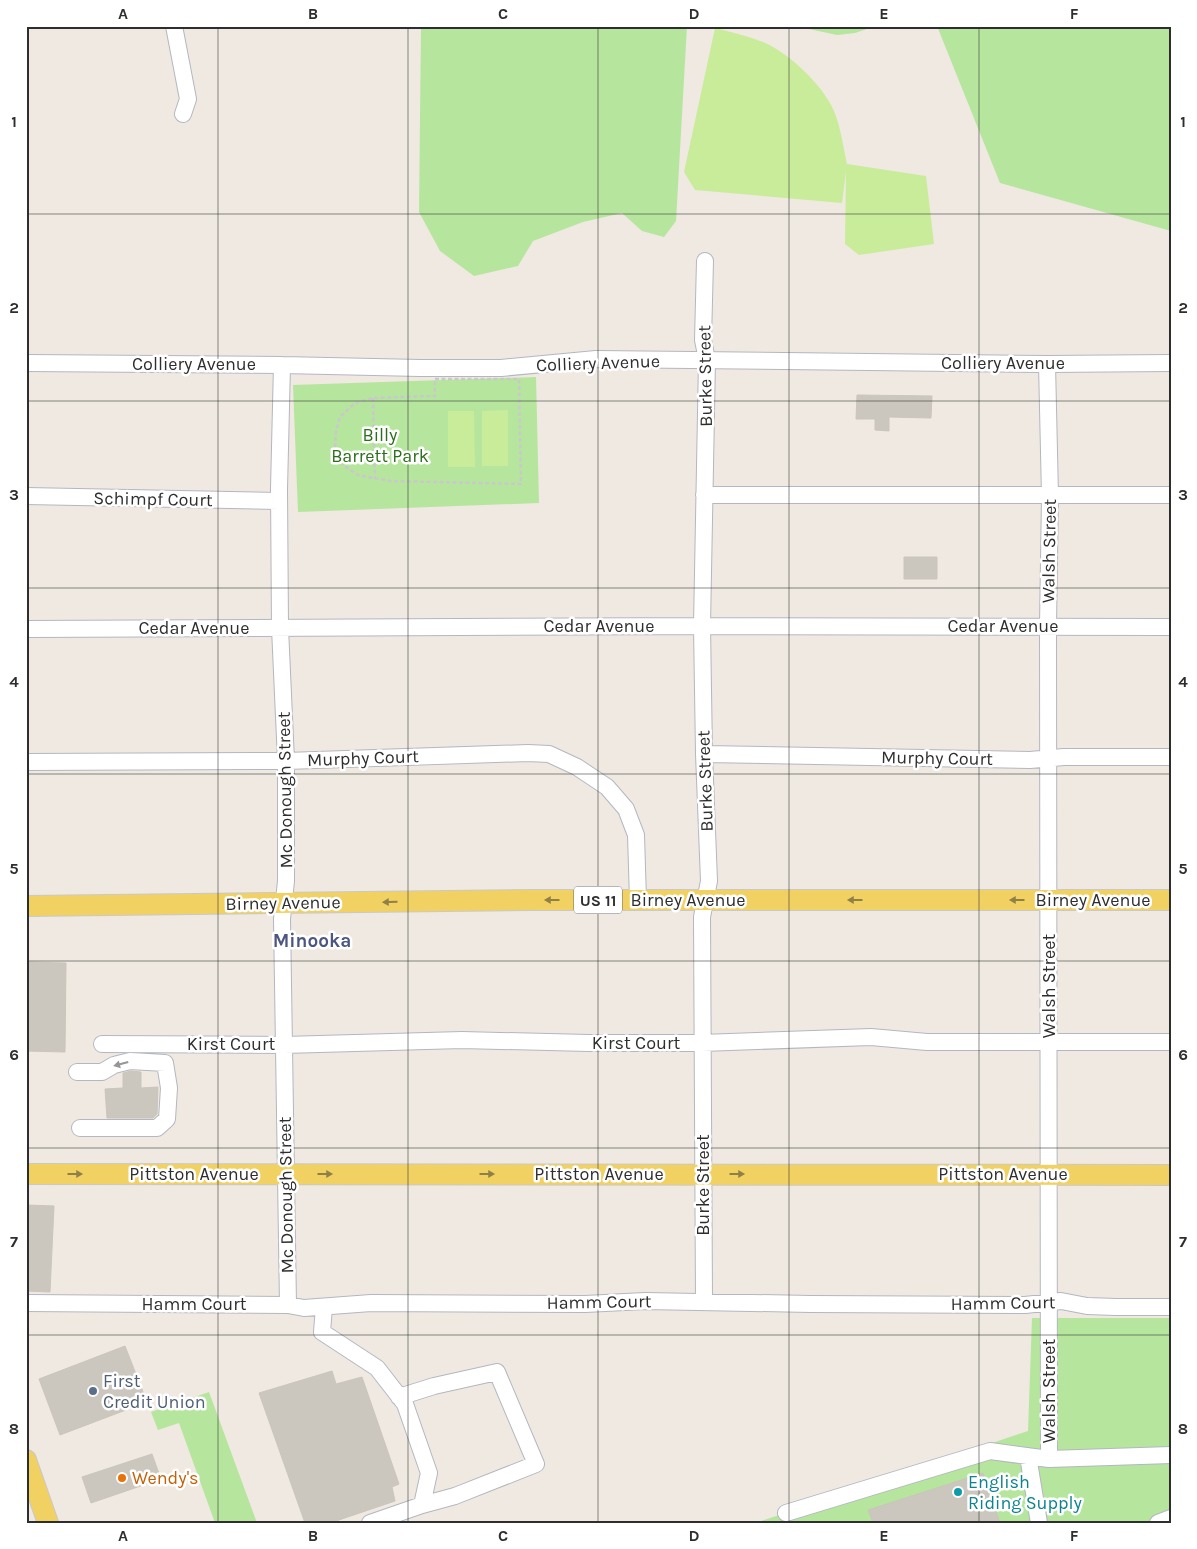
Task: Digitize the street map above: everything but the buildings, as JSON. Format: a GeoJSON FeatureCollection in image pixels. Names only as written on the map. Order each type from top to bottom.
{"type":"FeatureCollection","features":[{"type":"Feature","properties":{"kind":"main road","name":"Birney Avenue"},"geometry":{"type":"LineString","coordinates":[[26,906],[638,900],[1171,900]]}},
{"type":"Feature","properties":{"kind":"main road","name":"Pittston Avenue"},"geometry":{"type":"LineString","coordinates":[[26,1174],[1171,1175]]}},
{"type":"Feature","properties":{"kind":"main road"},"geometry":{"type":"LineString","coordinates":[[26,1460],[48,1523]]}},
{"type":"Feature","properties":{"kind":"street"},"geometry":{"type":"LineString","coordinates":[[174,26],[188,99],[183,114]]}},
{"type":"Feature","properties":{"kind":"street","name":"Burke Street"},"geometry":{"type":"LineString","coordinates":[[704,1302],[702,917],[709,881],[704,754],[702,626],[707,360],[703,340],[705,261]]}},
{"type":"Feature","properties":{"kind":"street","name":"Colliery Avenue"},"geometry":{"type":"LineString","coordinates":[[26,363],[501,368],[596,359],[1047,364],[1171,363]]}},
{"type":"Feature","properties":{"kind":"street","name":"Walsh Street"},"geometry":{"type":"LineString","coordinates":[[1047,364],[1050,496],[1048,626],[1049,1459]]}},
{"type":"Feature","properties":{"kind":"street","name":"Mc Donough Street"},"geometry":{"type":"LineString","coordinates":[[282,365],[279,501],[280,628],[286,761],[286,881],[282,919],[288,1305]]}},
{"type":"Feature","properties":{"kind":"street"},"geometry":{"type":"LineString","coordinates":[[704,495],[1171,495]]}},
{"type":"Feature","properties":{"kind":"street","name":"Schimpf Court"},"geometry":{"type":"LineString","coordinates":[[26,496],[279,501]]}},
{"type":"Feature","properties":{"kind":"street","name":"Cedar Avenue"},"geometry":{"type":"LineString","coordinates":[[26,629],[702,626],[1171,627]]}},
{"type":"Feature","properties":{"kind":"street","name":"Murphy Court"},"geometry":{"type":"LineString","coordinates":[[26,762],[286,761],[528,753],[549,754],[577,767],[607,787],[626,809],[636,835],[638,900]]}},
{"type":"Feature","properties":{"kind":"street","name":"Murphy Court"},"geometry":{"type":"LineString","coordinates":[[704,754],[1049,759],[1171,757]]}},
{"type":"Feature","properties":{"kind":"street","name":"Kirst Court"},"geometry":{"type":"LineString","coordinates":[[102,1044],[284,1045],[462,1040],[702,1043],[871,1037],[927,1042],[1171,1042]]}},
{"type":"Feature","properties":{"kind":"street"},"geometry":{"type":"LineString","coordinates":[[77,1072],[102,1072],[114,1065],[130,1061],[165,1063],[169,1088],[167,1119],[157,1128],[80,1128]]}},
{"type":"Feature","properties":{"kind":"street","name":"Hamm Court"},"geometry":{"type":"LineString","coordinates":[[26,1303],[288,1305],[304,1308],[371,1303],[585,1304],[645,1301],[811,1304],[1049,1304],[1061,1301],[1087,1306],[1171,1307]]}},
{"type":"Feature","properties":{"kind":"street"},"geometry":{"type":"LineString","coordinates":[[324,1306],[322,1332],[377,1368],[405,1404],[429,1473],[422,1505]]}},
{"type":"Feature","properties":{"kind":"street"},"geometry":{"type":"LineString","coordinates":[[370,1523],[455,1496],[536,1464],[497,1372],[434,1386],[399,1397]]}},
{"type":"Feature","properties":{"kind":"street"},"geometry":{"type":"LineString","coordinates":[[786,1513],[990,1451],[1049,1459],[1171,1455]]}},
{"type":"Feature","properties":{"kind":"street"},"geometry":{"type":"LineString","coordinates":[[1028,1456],[1039,1523]]}},
{"type":"Feature","properties":{"kind":"street"},"geometry":{"type":"LineString","coordinates":[[1158,1523],[1171,1518]]}},
{"type":"Feature","properties":{"kind":"path"},"geometry":{"type":"LineString","coordinates":[[519,379],[521,484],[375,479],[358,475],[343,465],[335,448],[336,431],[340,417],[355,403],[373,398],[435,396],[435,380],[519,379]]}},
{"type":"Feature","properties":{"kind":"path"},"geometry":{"type":"LineString","coordinates":[[373,398],[375,479]]}},
{"type":"Feature","properties":{"kind":"green space"},"geometry":{"type":"Polygon","coordinates":[[[421,26],[687,26],[676,221],[664,237],[642,231],[622,213],[583,222],[533,241],[518,266],[474,276],[440,251],[419,212],[421,26]]]}},
{"type":"Feature","properties":{"kind":"green space"},"geometry":{"type":"Polygon","coordinates":[[[795,26],[876,26],[855,33],[837,35],[795,26]]]}},
{"type":"Feature","properties":{"kind":"green space"},"geometry":{"type":"Polygon","coordinates":[[[937,26],[1171,26],[1171,231],[1000,183],[937,26]]]}},
{"type":"Feature","properties":{"kind":"green space"},"geometry":{"type":"Polygon","coordinates":[[[715,28],[745,36],[773,47],[794,62],[814,81],[834,111],[847,164],[926,176],[934,244],[859,255],[845,244],[846,171],[842,203],[695,190],[684,172],[715,28]]]}},
{"type":"Feature","properties":{"kind":"green space","name":"Billy Barrett Park"},"geometry":{"type":"Polygon","coordinates":[[[536,377],[539,503],[298,512],[293,385],[536,377]]]}},
{"type":"Feature","properties":{"kind":"green space"},"geometry":{"type":"Polygon","coordinates":[[[508,410],[508,466],[482,466],[482,411],[508,410]]]}},
{"type":"Feature","properties":{"kind":"green space"},"geometry":{"type":"Polygon","coordinates":[[[448,411],[474,411],[475,467],[448,467],[448,411]]]}},
{"type":"Feature","properties":{"kind":"green space"},"geometry":{"type":"Polygon","coordinates":[[[1032,1318],[1171,1318],[1171,1523],[755,1523],[1028,1431],[1032,1318]]]}},
{"type":"Feature","properties":{"kind":"green space"},"geometry":{"type":"Polygon","coordinates":[[[209,1392],[257,1523],[215,1523],[179,1423],[158,1430],[151,1412],[209,1392]]]}},
{"type":"Feature","properties":{"kind":"place","name":"First Credit Union"},"geometry":{"type":"Point","coordinates":[93,1391]}},
{"type":"Feature","properties":{"kind":"place","name":"Wendy's"},"geometry":{"type":"Point","coordinates":[122,1478]}},
{"type":"Feature","properties":{"kind":"place","name":"English Riding Supply"},"geometry":{"type":"Point","coordinates":[958,1492]}},
{"type":"Feature","properties":{"kind":"district","name":"Minooka"},"geometry":{"type":"Point","coordinates":[312,941]}}]}
